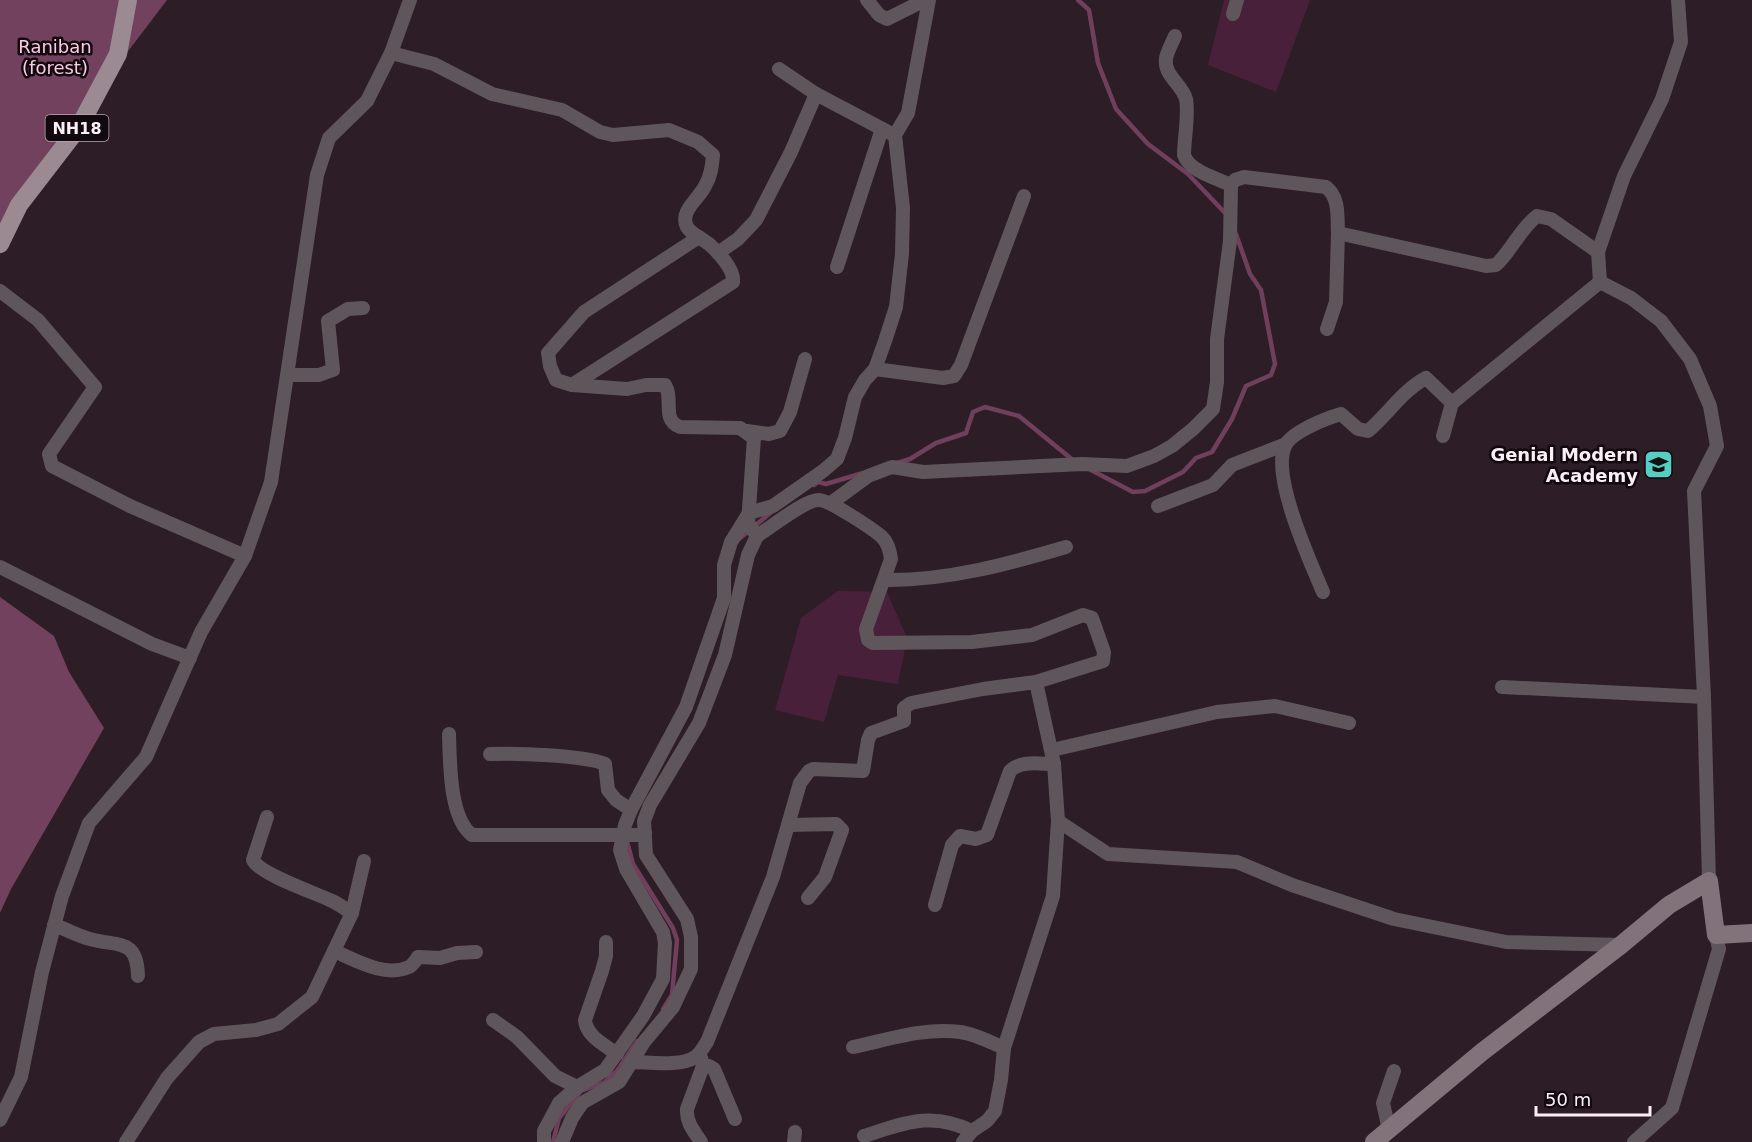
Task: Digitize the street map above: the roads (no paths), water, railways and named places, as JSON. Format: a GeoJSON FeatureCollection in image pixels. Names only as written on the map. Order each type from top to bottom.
{"type":"FeatureCollection","features":[{"type":"Feature","properties":{"kind":"main road","name":"NH18"},"geometry":{"type":"LineString","coordinates":[[0,244],[19,205],[79,127],[118,54],[128,0]]}},
{"type":"Feature","properties":{"kind":"street"},"geometry":{"type":"LineString","coordinates":[[0,1120],[21,1077],[54,925],[62,896],[89,823],[147,757],[201,632],[245,556],[271,482],[317,175],[328,138],[367,101],[391,53],[410,0]]}},
{"type":"Feature","properties":{"kind":"street"},"geometry":{"type":"LineString","coordinates":[[867,0],[879,15],[887,19],[927,0]]}},
{"type":"Feature","properties":{"kind":"street"},"geometry":{"type":"LineString","coordinates":[[837,267],[889,132],[908,113],[927,0]]}},
{"type":"Feature","properties":{"kind":"street"},"geometry":{"type":"LineString","coordinates":[[1233,14],[1237,0]]}},
{"type":"Feature","properties":{"kind":"street"},"geometry":{"type":"LineString","coordinates":[[1600,282],[1598,252],[1624,176],[1662,99],[1681,42],[1678,0]]}},
{"type":"Feature","properties":{"kind":"street"},"geometry":{"type":"LineString","coordinates":[[1174,36],[1166,59],[1169,74],[1181,88],[1186,101],[1184,155],[1186,162],[1231,185]]}},
{"type":"Feature","properties":{"kind":"street"},"geometry":{"type":"LineString","coordinates":[[391,53],[434,64],[492,94],[562,110],[600,132],[613,135],[669,130],[698,142],[713,155],[712,170],[705,188],[688,209],[685,218],[687,228],[718,254],[733,274],[734,278],[730,286],[572,385]]}},
{"type":"Feature","properties":{"kind":"street"},"geometry":{"type":"LineString","coordinates":[[779,69],[816,94],[889,132]]}},
{"type":"Feature","properties":{"kind":"street"},"geometry":{"type":"LineString","coordinates":[[718,254],[738,239],[756,220],[791,152],[816,94]]}},
{"type":"Feature","properties":{"kind":"street"},"geometry":{"type":"LineString","coordinates":[[562,1142],[572,1118],[582,1103],[619,1082],[643,1016],[663,979],[666,943],[659,922],[626,869],[620,850],[631,810],[686,707],[724,598],[724,565],[731,542],[773,506],[837,459],[845,438],[855,397],[875,369],[896,307],[902,254],[903,208],[889,132]]}},
{"type":"Feature","properties":{"kind":"street"},"geometry":{"type":"LineString","coordinates":[[831,503],[868,476],[892,467],[923,472],[1082,464],[1127,466],[1154,456],[1172,446],[1213,409],[1217,382],[1217,339],[1230,241],[1231,185],[1235,180],[1244,177],[1326,187],[1333,192],[1338,233],[1336,302],[1327,329]]}},
{"type":"Feature","properties":{"kind":"street"},"geometry":{"type":"LineString","coordinates":[[875,369],[944,378],[954,376],[961,365],[1024,196]]}},
{"type":"Feature","properties":{"kind":"street"},"geometry":{"type":"LineString","coordinates":[[1338,233],[1486,266],[1496,265],[1527,224],[1537,216],[1551,219],[1598,252]]}},
{"type":"Feature","properties":{"kind":"street"},"geometry":{"type":"LineString","coordinates":[[699,237],[584,312],[548,353],[556,380],[572,385],[627,389],[646,385],[665,385],[669,392],[669,418],[673,424],[680,427],[740,428],[769,434],[780,431],[790,412],[805,359]]}},
{"type":"Feature","properties":{"kind":"street"},"geometry":{"type":"LineString","coordinates":[[1443,436],[1452,404],[1600,282]]}},
{"type":"Feature","properties":{"kind":"street"},"geometry":{"type":"LineString","coordinates":[[1600,282],[1631,298],[1661,321],[1690,359],[1710,406],[1717,446],[1694,492],[1704,697],[1709,881],[1719,950],[1672,1108],[1634,1142]]}},
{"type":"Feature","properties":{"kind":"street"},"geometry":{"type":"LineString","coordinates":[[0,291],[38,320],[95,387],[48,454],[52,466],[130,506],[245,556]]}},
{"type":"Feature","properties":{"kind":"street"},"geometry":{"type":"LineString","coordinates":[[288,375],[319,375],[333,370],[328,321],[348,309],[363,308]]}},
{"type":"Feature","properties":{"kind":"street"},"geometry":{"type":"LineString","coordinates":[[1158,506],[1213,485],[1232,465],[1286,444],[1301,431],[1341,414],[1358,429],[1368,431],[1384,413],[1426,378],[1452,404]]}},
{"type":"Feature","properties":{"kind":"street"},"geometry":{"type":"LineString","coordinates":[[544,1142],[544,1131],[559,1103],[577,1087],[606,1070],[628,1052],[673,1007],[691,969],[691,937],[687,919],[646,855],[642,834],[650,805],[699,723],[725,655],[748,555],[752,526],[754,438],[747,431]]}},
{"type":"Feature","properties":{"kind":"street"},"geometry":{"type":"LineString","coordinates":[[1286,444],[1281,459],[1293,520],[1323,592]]}},
{"type":"Feature","properties":{"kind":"street"},"geometry":{"type":"LineString","coordinates":[[702,1142],[689,1125],[687,1115],[699,1062],[773,877],[800,783],[809,771],[813,769],[863,771],[871,733],[904,721],[904,708],[907,705],[945,695],[1036,682],[1103,661],[1104,652],[1092,618],[1083,615],[1022,637],[972,642],[873,643],[868,640],[866,630],[891,559],[884,538],[831,503],[818,500],[752,526]]}},
{"type":"Feature","properties":{"kind":"street"},"geometry":{"type":"LineString","coordinates":[[885,580],[908,580],[1004,565],[1066,547]]}},
{"type":"Feature","properties":{"kind":"street"},"geometry":{"type":"LineString","coordinates":[[0,567],[153,644],[190,658]]}},
{"type":"Feature","properties":{"kind":"street"},"geometry":{"type":"LineString","coordinates":[[864,1136],[901,1123],[941,1120],[954,1123],[968,1137],[995,1111],[1004,1047],[1053,896],[1059,821],[1053,757],[1036,682]]}},
{"type":"Feature","properties":{"kind":"street"},"geometry":{"type":"LineString","coordinates":[[1502,687],[1704,697]]}},
{"type":"Feature","properties":{"kind":"street"},"geometry":{"type":"LineString","coordinates":[[935,905],[952,845],[960,836],[976,839],[987,835],[1010,771],[1016,765],[1217,712],[1275,706],[1349,723]]}},
{"type":"Feature","properties":{"kind":"street"},"geometry":{"type":"LineString","coordinates":[[449,734],[450,770],[456,803],[465,830],[472,835],[642,834]]}},
{"type":"Feature","properties":{"kind":"street"},"geometry":{"type":"LineString","coordinates":[[490,754],[598,762],[604,765],[608,790],[616,800],[631,810]]}},
{"type":"Feature","properties":{"kind":"street"},"geometry":{"type":"LineString","coordinates":[[267,817],[254,860],[255,865],[352,913]]}},
{"type":"Feature","properties":{"kind":"street"},"geometry":{"type":"LineString","coordinates":[[1059,821],[1108,854],[1237,861],[1292,885],[1394,919],[1506,942],[1621,945]]}},
{"type":"Feature","properties":{"kind":"street"},"geometry":{"type":"LineString","coordinates":[[788,825],[836,824],[843,830],[825,877],[808,898]]}},
{"type":"Feature","properties":{"kind":"street"},"geometry":{"type":"LineString","coordinates":[[126,1142],[167,1078],[199,1042],[214,1034],[256,1030],[278,1024],[312,997],[352,913],[364,861]]}},
{"type":"Feature","properties":{"kind":"street"},"geometry":{"type":"LineString","coordinates":[[1374,1142],[1482,1052],[1669,905],[1709,881]]}},
{"type":"Feature","properties":{"kind":"street"},"geometry":{"type":"LineString","coordinates":[[54,925],[89,939],[126,945],[138,961],[138,976]]}},
{"type":"Feature","properties":{"kind":"street"},"geometry":{"type":"LineString","coordinates":[[1716,935],[1752,933]]}},
{"type":"Feature","properties":{"kind":"street"},"geometry":{"type":"LineString","coordinates":[[606,942],[606,956],[585,1020],[586,1027],[598,1040],[628,1052],[669,1063],[699,1062],[714,1069],[735,1119]]}},
{"type":"Feature","properties":{"kind":"street"},"geometry":{"type":"LineString","coordinates":[[334,951],[364,964],[393,971],[410,967],[418,957],[440,958],[457,953],[476,952]]}},
{"type":"Feature","properties":{"kind":"street"},"geometry":{"type":"LineString","coordinates":[[493,1020],[517,1037],[555,1076],[577,1087]]}},
{"type":"Feature","properties":{"kind":"street"},"geometry":{"type":"LineString","coordinates":[[853,1047],[937,1032],[968,1034],[1004,1047]]}},
{"type":"Feature","properties":{"kind":"street"},"geometry":{"type":"LineString","coordinates":[[1389,1130],[1383,1103],[1394,1071]]}},
{"type":"Feature","properties":{"kind":"waterway"},"geometry":{"type":"LineString","coordinates":[[1078,0],[1089,10],[1098,63],[1116,109],[1148,144],[1188,174],[1227,215]]}},
{"type":"Feature","properties":{"kind":"waterway"},"geometry":{"type":"LineString","coordinates":[[1089,469],[1133,492],[1145,491],[1183,472],[1196,458],[1212,452],[1232,419],[1246,386],[1271,375],[1275,364],[1261,290],[1250,274],[1236,234]]}},
{"type":"Feature","properties":{"kind":"waterway"},"geometry":{"type":"LineString","coordinates":[[897,463],[910,459],[936,443],[966,433],[973,412],[985,407],[1019,416],[1074,461]]}},
{"type":"Feature","properties":{"kind":"waterway"},"geometry":{"type":"LineString","coordinates":[[814,485],[818,482],[826,484],[863,473]]}},
{"type":"Feature","properties":{"kind":"waterway"},"geometry":{"type":"LineString","coordinates":[[739,539],[774,510]]}},
{"type":"Feature","properties":{"kind":"waterway"},"geometry":{"type":"LineString","coordinates":[[627,841],[633,864],[673,928],[677,940],[672,995],[663,1009]]}},
{"type":"Feature","properties":{"kind":"waterway"},"geometry":{"type":"LineString","coordinates":[[553,1142],[559,1118],[581,1091],[605,1082],[617,1071],[637,1041]]}},
{"type":"Feature","properties":{"kind":"place","name":"Genial Modern Academy"},"geometry":{"type":"Point","coordinates":[1659,464]}},
{"type":"Feature","properties":{"kind":"park label","name":"Raniban (forest)"},"geometry":{"type":"Point","coordinates":[55,56]}}]}
